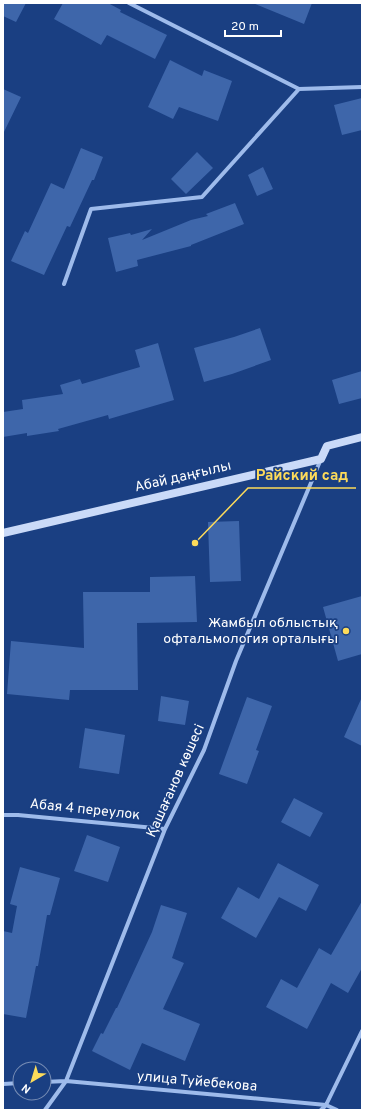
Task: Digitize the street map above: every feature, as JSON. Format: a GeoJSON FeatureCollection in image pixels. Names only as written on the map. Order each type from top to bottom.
{"type":"FeatureCollection","features":[{"type":"Feature","properties":{"kind":"main road"},"geometry":{"type":"LineString","coordinates":[[321,459],[328,446],[362,437]]}},
{"type":"Feature","properties":{"kind":"main road","name":"Абай даңғылы"},"geometry":{"type":"LineString","coordinates":[[3,533],[321,459]]}},
{"type":"Feature","properties":{"kind":"street"},"geometry":{"type":"LineString","coordinates":[[129,3],[299,89],[362,87]]}},
{"type":"Feature","properties":{"kind":"street"},"geometry":{"type":"LineString","coordinates":[[64,284],[91,209],[202,197],[299,89]]}},
{"type":"Feature","properties":{"kind":"street","name":"Қашағанов көшесі"},"geometry":{"type":"LineString","coordinates":[[45,1110],[66,1081],[165,829],[204,750],[236,661],[321,459]]}},
{"type":"Feature","properties":{"kind":"street","name":"Абая 4 переулок"},"geometry":{"type":"LineString","coordinates":[[3,816],[18,815],[165,829]]}},
{"type":"Feature","properties":{"kind":"street"},"geometry":{"type":"LineString","coordinates":[[321,1110],[326,1105],[362,1031]]}},
{"type":"Feature","properties":{"kind":"street","name":"улица Туйебекова"},"geometry":{"type":"LineString","coordinates":[[52,1082],[66,1081],[326,1105],[337,1110]]}},
{"type":"Feature","properties":{"kind":"building"},"geometry":{"type":"Polygon","coordinates":[[[3,3],[26,3],[16,22],[3,16],[3,3]]]}},
{"type":"Feature","properties":{"kind":"building"},"geometry":{"type":"Polygon","coordinates":[[[63,3],[108,3],[121,10],[120,12],[167,35],[155,59],[107,35],[101,45],[54,19],[63,3]]]}},
{"type":"Feature","properties":{"kind":"building"},"geometry":{"type":"Polygon","coordinates":[[[253,3],[312,3],[304,24],[253,3]]]}},
{"type":"Feature","properties":{"kind":"building"},"geometry":{"type":"Polygon","coordinates":[[[170,60],[202,76],[204,70],[232,81],[218,121],[179,107],[173,119],[148,107],[170,60]]]}},
{"type":"Feature","properties":{"kind":"building"},"geometry":{"type":"Polygon","coordinates":[[[3,89],[21,97],[3,134],[3,89]]]}},
{"type":"Feature","properties":{"kind":"building"},"geometry":{"type":"Polygon","coordinates":[[[362,98],[362,130],[342,135],[334,105],[362,98]]]}},
{"type":"Feature","properties":{"kind":"building"},"geometry":{"type":"Polygon","coordinates":[[[81,148],[103,157],[94,180],[92,180],[70,227],[67,226],[44,275],[11,261],[25,231],[28,233],[51,183],[64,189],[81,148]]]}},
{"type":"Feature","properties":{"kind":"building"},"geometry":{"type":"Polygon","coordinates":[[[197,152],[213,168],[186,194],[171,179],[197,152]]]}},
{"type":"Feature","properties":{"kind":"building"},"geometry":{"type":"Polygon","coordinates":[[[263,167],[273,189],[257,196],[248,175],[263,167]]]}},
{"type":"Feature","properties":{"kind":"building"},"geometry":{"type":"Polygon","coordinates":[[[235,203],[244,224],[191,246],[137,260],[138,266],[116,272],[108,238],[130,233],[131,235],[152,229],[142,240],[191,220],[208,216],[206,214],[235,203]]]}},
{"type":"Feature","properties":{"kind":"building"},"geometry":{"type":"Polygon","coordinates":[[[260,328],[271,360],[204,382],[194,348],[260,328]]]}},
{"type":"Feature","properties":{"kind":"building"},"geometry":{"type":"Polygon","coordinates":[[[158,343],[174,400],[109,419],[108,415],[58,429],[59,431],[27,436],[27,433],[3,437],[3,412],[23,409],[22,400],[63,394],[60,385],[80,379],[82,384],[140,367],[135,350],[158,343]]]}},
{"type":"Feature","properties":{"kind":"building"},"geometry":{"type":"Polygon","coordinates":[[[362,371],[362,398],[339,404],[332,380],[362,371]]]}},
{"type":"Feature","properties":{"kind":"building"},"geometry":{"type":"Polygon","coordinates":[[[239,521],[241,581],[210,582],[208,522],[239,521]]]}},
{"type":"Feature","properties":{"kind":"building"},"geometry":{"type":"Polygon","coordinates":[[[195,576],[197,622],[137,623],[138,690],[70,690],[69,700],[7,694],[11,641],[84,648],[83,592],[150,592],[150,577],[195,576]]]}},
{"type":"Feature","properties":{"kind":"building","name":"Жамбыл облыстық офтальмология орталығы"},"geometry":{"type":"Polygon","coordinates":[[[362,596],[362,654],[338,661],[323,607],[362,596]]]}},
{"type":"Feature","properties":{"kind":"building"},"geometry":{"type":"Polygon","coordinates":[[[161,696],[189,701],[185,725],[158,721],[161,696]]]}},
{"type":"Feature","properties":{"kind":"building"},"geometry":{"type":"Polygon","coordinates":[[[247,697],[272,706],[256,750],[259,751],[247,784],[219,774],[247,697]]]}},
{"type":"Feature","properties":{"kind":"building"},"geometry":{"type":"Polygon","coordinates":[[[362,697],[362,746],[344,737],[362,697]]]}},
{"type":"Feature","properties":{"kind":"building"},"geometry":{"type":"Polygon","coordinates":[[[85,728],[125,735],[119,774],[79,768],[85,728]]]}},
{"type":"Feature","properties":{"kind":"building"},"geometry":{"type":"Polygon","coordinates":[[[294,798],[323,813],[310,837],[281,822],[294,798]]]}},
{"type":"Feature","properties":{"kind":"building"},"geometry":{"type":"Polygon","coordinates":[[[87,835],[120,847],[108,882],[74,871],[87,835]]]}},
{"type":"Feature","properties":{"kind":"building"},"geometry":{"type":"Polygon","coordinates":[[[278,863],[319,885],[306,911],[279,897],[256,938],[221,918],[238,887],[259,899],[278,863]]]}},
{"type":"Feature","properties":{"kind":"building"},"geometry":{"type":"Polygon","coordinates":[[[20,867],[60,878],[50,915],[47,915],[38,966],[36,966],[26,1018],[3,1014],[3,931],[12,933],[17,906],[10,904],[20,867]]]}},
{"type":"Feature","properties":{"kind":"building"},"geometry":{"type":"Polygon","coordinates":[[[362,901],[362,968],[348,993],[331,983],[307,1029],[266,1007],[281,979],[297,988],[319,948],[331,955],[362,901]]]}},
{"type":"Feature","properties":{"kind":"building"},"geometry":{"type":"Polygon","coordinates":[[[161,905],[187,913],[172,958],[184,963],[163,1009],[200,1024],[185,1061],[142,1043],[130,1070],[92,1051],[101,1033],[103,1034],[117,1008],[152,932],[161,905]]]}},
{"type":"Feature","properties":{"kind":"place","name":"Райский сад"},"geometry":{"type":"Point","coordinates":[195,543]}},
{"type":"Feature","properties":{"kind":"place","name":"Жамбыл облыстық офтальмология орталығы"},"geometry":{"type":"Point","coordinates":[346,631]}}]}
